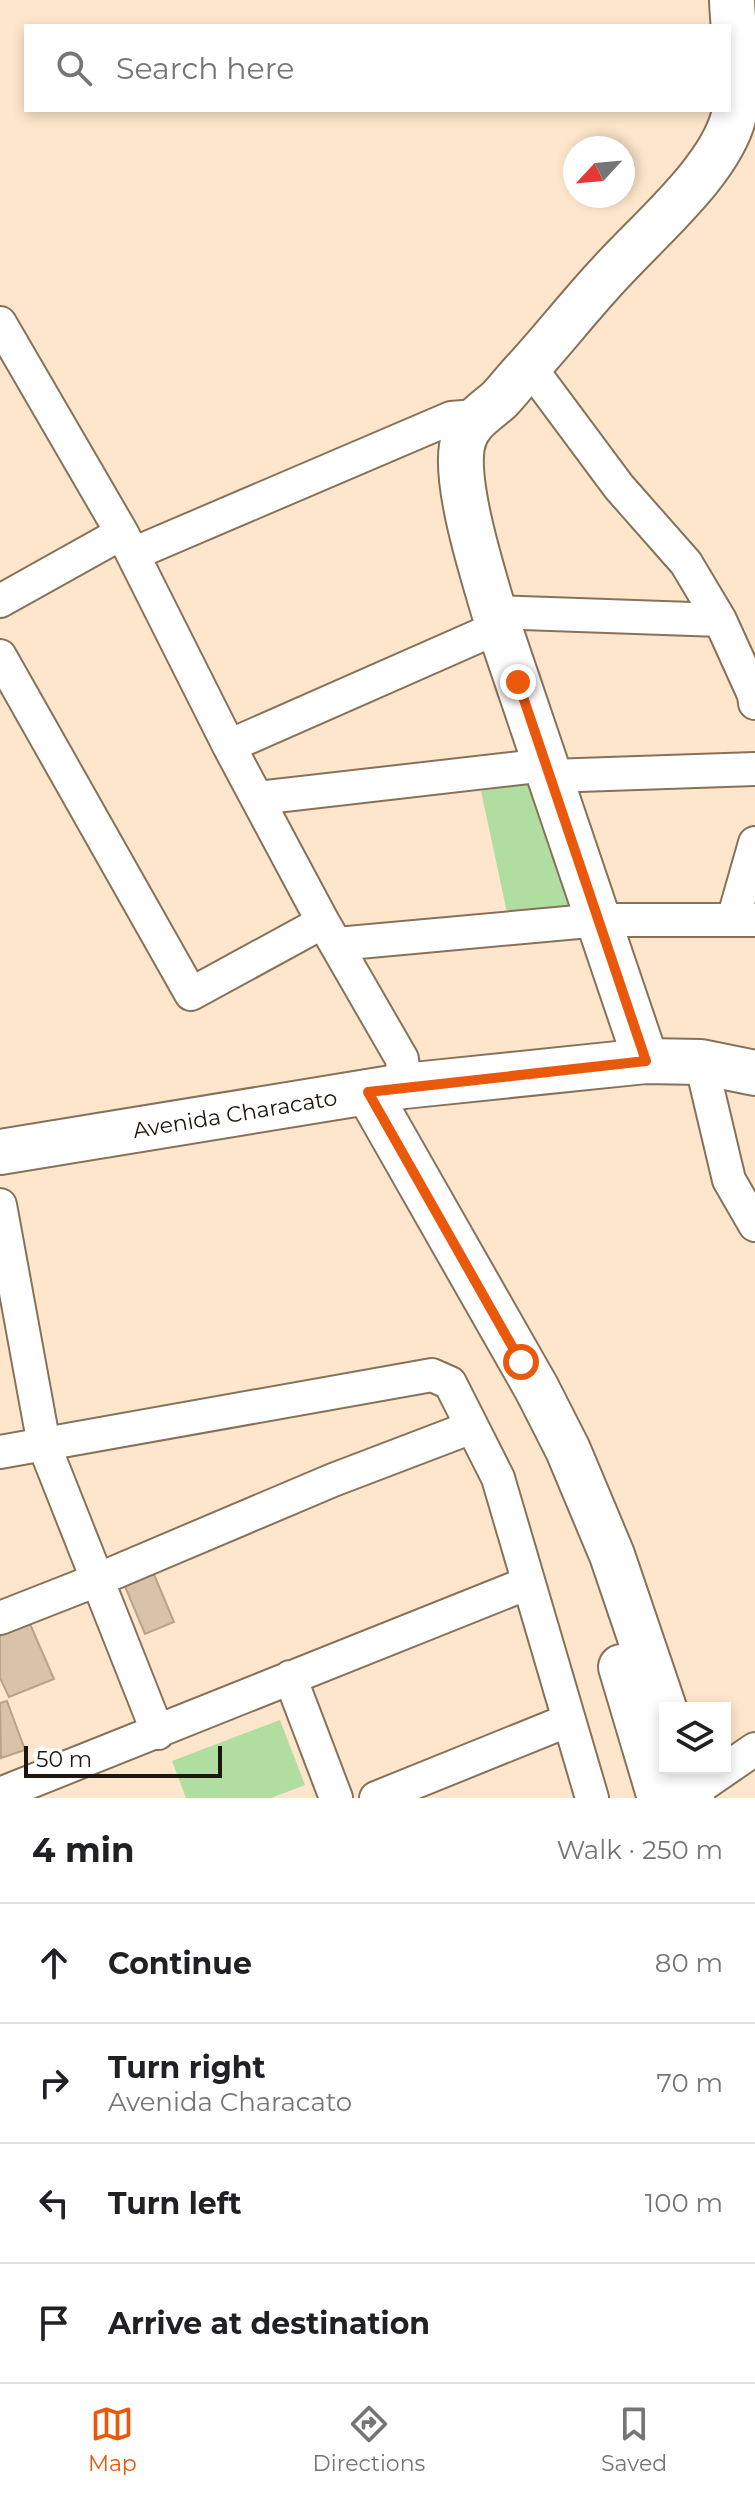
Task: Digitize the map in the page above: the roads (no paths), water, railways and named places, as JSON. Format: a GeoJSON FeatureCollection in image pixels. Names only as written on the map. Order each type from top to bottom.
{"type":"FeatureCollection","features":[{"type":"Feature","properties":{"kind":"street"},"geometry":{"type":"LineString","coordinates":[[646,1061],[496,620],[475,546],[461,470],[462,444],[476,416],[497,401],[529,366],[609,273],[703,173],[723,144],[734,115],[735,101],[732,0]]}},
{"type":"Feature","properties":{"kind":"street"},"geometry":{"type":"LineString","coordinates":[[0,323],[127,544],[229,746],[402,1059],[386,1089],[568,1450],[612,1555],[662,1702]]}},
{"type":"Feature","properties":{"kind":"street"},"geometry":{"type":"LineString","coordinates":[[529,366],[619,487],[686,563],[720,620],[755,703]]}},
{"type":"Feature","properties":{"kind":"street"},"geometry":{"type":"LineString","coordinates":[[0,601],[127,544],[451,418],[476,416]]}},
{"type":"Feature","properties":{"kind":"street"},"geometry":{"type":"LineString","coordinates":[[229,746],[496,620],[720,620]]}},
{"type":"Feature","properties":{"kind":"street"},"geometry":{"type":"LineString","coordinates":[[0,656],[191,994],[330,933],[600,920],[744,920],[755,843]]}},
{"type":"Feature","properties":{"kind":"street"},"geometry":{"type":"LineString","coordinates":[[258,798],[548,771],[755,769]]}},
{"type":"Feature","properties":{"kind":"street","name":"Avenida Characato"},"geometry":{"type":"LineString","coordinates":[[0,1152],[386,1089],[646,1061],[701,1062],[755,1073]]}},
{"type":"Feature","properties":{"kind":"street"},"geometry":{"type":"LineString","coordinates":[[701,1062],[729,1180],[755,1225]]}},
{"type":"Feature","properties":{"kind":"street"},"geometry":{"type":"LineString","coordinates":[[0,1205],[44,1445],[158,1733]]}},
{"type":"Feature","properties":{"kind":"street"},"geometry":{"type":"LineString","coordinates":[[0,1452],[432,1375],[450,1383],[498,1478],[592,1798]]}},
{"type":"Feature","properties":{"kind":"street"},"geometry":{"type":"LineString","coordinates":[[0,1618],[333,1480],[472,1427]]}},
{"type":"Feature","properties":{"kind":"street"},"geometry":{"type":"LineString","coordinates":[[597,1522],[589,1561],[682,1789],[755,1749]]}},
{"type":"Feature","properties":{"kind":"street"},"geometry":{"type":"LineString","coordinates":[[0,1794],[528,1583]]}},
{"type":"Feature","properties":{"kind":"street"},"geometry":{"type":"LineString","coordinates":[[290,1677],[336,1798]]}},
{"type":"Feature","properties":{"kind":"street"},"geometry":{"type":"LineString","coordinates":[[376,1798],[569,1720]]}}]}
